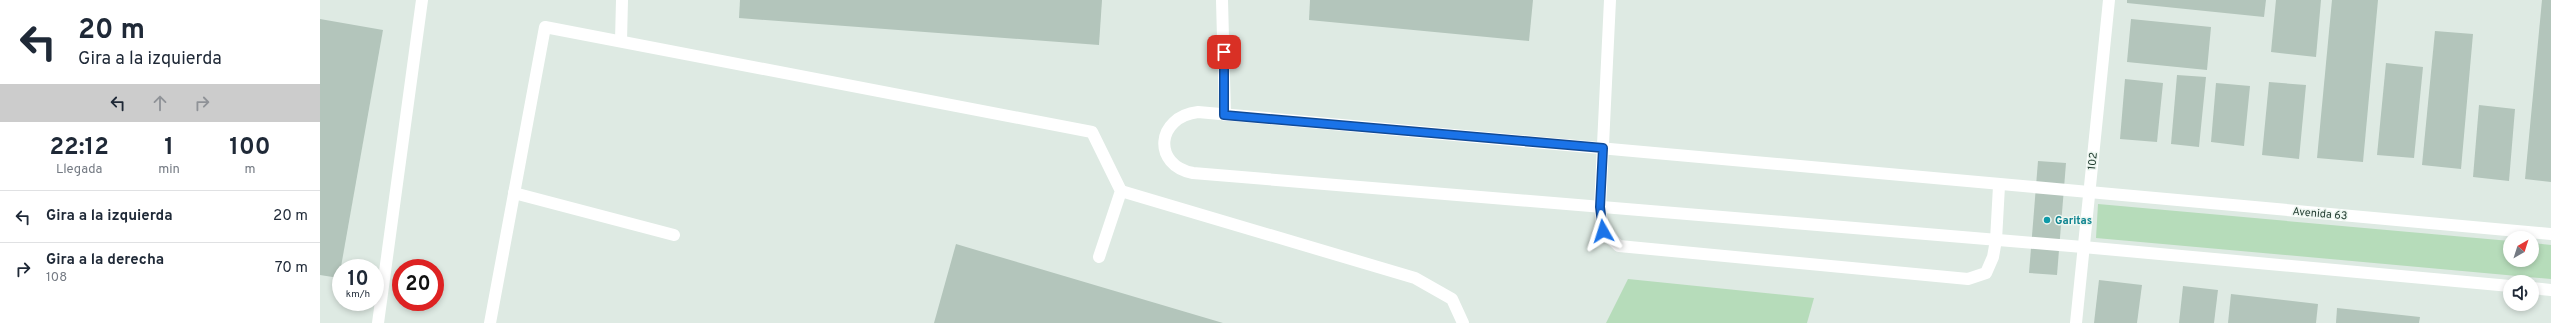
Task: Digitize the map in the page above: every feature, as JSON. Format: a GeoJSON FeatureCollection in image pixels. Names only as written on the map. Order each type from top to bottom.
{"type":"FeatureCollection","features":[{"type":"Feature","properties":{"kind":"street"},"geometry":{"type":"LineString","coordinates":[[378,323],[422,0]]}},
{"type":"Feature","properties":{"kind":"street"},"geometry":{"type":"LineString","coordinates":[[621,41],[622,0]]}},
{"type":"Feature","properties":{"kind":"street"},"geometry":{"type":"LineString","coordinates":[[1222,0],[1224,115]]}},
{"type":"Feature","properties":{"kind":"street"},"geometry":{"type":"LineString","coordinates":[[1610,0],[1600,207],[1603,231],[1619,246],[1968,279],[1986,273],[1993,257],[1996,240],[1999,186]]}},
{"type":"Feature","properties":{"kind":"street","name":"102"},"geometry":{"type":"LineString","coordinates":[[2076,323],[2109,0]]}},
{"type":"Feature","properties":{"kind":"street"},"geometry":{"type":"LineString","coordinates":[[490,323],[545,27],[1092,132],[1121,191],[1099,257]]}},
{"type":"Feature","properties":{"kind":"street","name":"Avenida 63"},"geometry":{"type":"LineString","coordinates":[[2084,247],[1193,173],[1183,171],[1175,166],[1169,159],[1164,140],[1171,123],[1187,114],[1224,115],[1603,148],[1999,186],[2089,192],[2551,234]]}},
{"type":"Feature","properties":{"kind":"street"},"geometry":{"type":"LineString","coordinates":[[1121,191],[1415,278],[1452,299],[1463,323]]}},
{"type":"Feature","properties":{"kind":"street"},"geometry":{"type":"LineString","coordinates":[[514,193],[674,235]]}},
{"type":"Feature","properties":{"kind":"street"},"geometry":{"type":"LineString","coordinates":[[2084,247],[2503,285]]}},
{"type":"Feature","properties":{"kind":"street"},"geometry":{"type":"LineString","coordinates":[[2539,289],[2551,290]]}},
{"type":"Feature","properties":{"kind":"green space"},"geometry":{"type":"Polygon","coordinates":[[[2098,204],[2503,240],[2503,267],[2539,267],[2539,244],[2551,245],[2551,279],[2539,278],[2539,275],[2507,275],[2096,238],[2098,204]]]}},
{"type":"Feature","properties":{"kind":"green space"},"geometry":{"type":"Polygon","coordinates":[[[1628,279],[1814,298],[1807,323],[1606,323],[1628,279]]]}},
{"type":"Feature","properties":{"kind":"building"},"geometry":{"type":"Polygon","coordinates":[[[740,0],[1102,0],[1099,45],[739,18],[740,0]]]}},
{"type":"Feature","properties":{"kind":"building"},"geometry":{"type":"Polygon","coordinates":[[[1310,0],[1533,0],[1529,41],[1309,20],[1310,0]]]}},
{"type":"Feature","properties":{"kind":"building"},"geometry":{"type":"Polygon","coordinates":[[[2127,0],[2266,0],[2264,17],[2127,3],[2127,0]]]}},
{"type":"Feature","properties":{"kind":"building"},"geometry":{"type":"Polygon","coordinates":[[[2276,0],[2321,0],[2316,57],[2271,52],[2276,0]]]}},
{"type":"Feature","properties":{"kind":"building"},"geometry":{"type":"Polygon","coordinates":[[[2332,0],[2378,0],[2363,162],[2317,158],[2332,0]]]}},
{"type":"Feature","properties":{"kind":"building"},"geometry":{"type":"Polygon","coordinates":[[[2542,0],[2551,0],[2551,182],[2525,179],[2542,0]]]}},
{"type":"Feature","properties":{"kind":"building"},"geometry":{"type":"Polygon","coordinates":[[[320,19],[383,30],[342,259],[332,259],[332,277],[320,275],[320,19]]]}},
{"type":"Feature","properties":{"kind":"building"},"geometry":{"type":"Polygon","coordinates":[[[2131,19],[2211,27],[2207,70],[2127,62],[2131,19]]]}},
{"type":"Feature","properties":{"kind":"building"},"geometry":{"type":"Polygon","coordinates":[[[2435,31],[2473,34],[2461,169],[2422,165],[2435,31]]]}},
{"type":"Feature","properties":{"kind":"building"},"geometry":{"type":"Polygon","coordinates":[[[2386,63],[2423,67],[2414,158],[2377,155],[2386,63]]]}},
{"type":"Feature","properties":{"kind":"building"},"geometry":{"type":"Polygon","coordinates":[[[2177,75],[2206,77],[2199,147],[2171,144],[2177,75]]]}},
{"type":"Feature","properties":{"kind":"building"},"geometry":{"type":"Polygon","coordinates":[[[2125,79],[2163,83],[2157,142],[2120,139],[2125,79]]]}},
{"type":"Feature","properties":{"kind":"building"},"geometry":{"type":"Polygon","coordinates":[[[2269,82],[2306,85],[2299,159],[2262,155],[2269,82]]]}},
{"type":"Feature","properties":{"kind":"building"},"geometry":{"type":"Polygon","coordinates":[[[2216,83],[2250,86],[2244,146],[2211,142],[2216,83]]]}},
{"type":"Feature","properties":{"kind":"building"},"geometry":{"type":"Polygon","coordinates":[[[2479,105],[2515,109],[2509,181],[2473,177],[2479,105]]]}},
{"type":"Feature","properties":{"kind":"building","name":"Garitas"},"geometry":{"type":"Polygon","coordinates":[[[2038,161],[2066,163],[2057,275],[2029,273],[2038,161]]]}},
{"type":"Feature","properties":{"kind":"building"},"geometry":{"type":"Polygon","coordinates":[[[956,244],[1223,323],[934,323],[956,244]]]}},
{"type":"Feature","properties":{"kind":"building"},"geometry":{"type":"Polygon","coordinates":[[[2099,280],[2142,285],[2137,323],[2094,323],[2099,280]]]}},
{"type":"Feature","properties":{"kind":"building"},"geometry":{"type":"Polygon","coordinates":[[[2183,286],[2218,290],[2214,323],[2179,323],[2183,286]]]}},
{"type":"Feature","properties":{"kind":"building"},"geometry":{"type":"Polygon","coordinates":[[[2231,294],[2318,304],[2316,323],[2228,323],[2231,294]]]}},
{"type":"Feature","properties":{"kind":"building"},"geometry":{"type":"Polygon","coordinates":[[[2337,308],[2420,317],[2419,323],[2336,323],[2337,308]]]}},
{"type":"Feature","properties":{"kind":"place","name":"Garitas"},"geometry":{"type":"Point","coordinates":[2047,220]}},
{"type":"Feature","properties":{"kind":"route"},"geometry":{"type":"LineString","coordinates":[[1224,52],[1224,115],[1603,148],[1600,207],[1603,231]]}}]}
